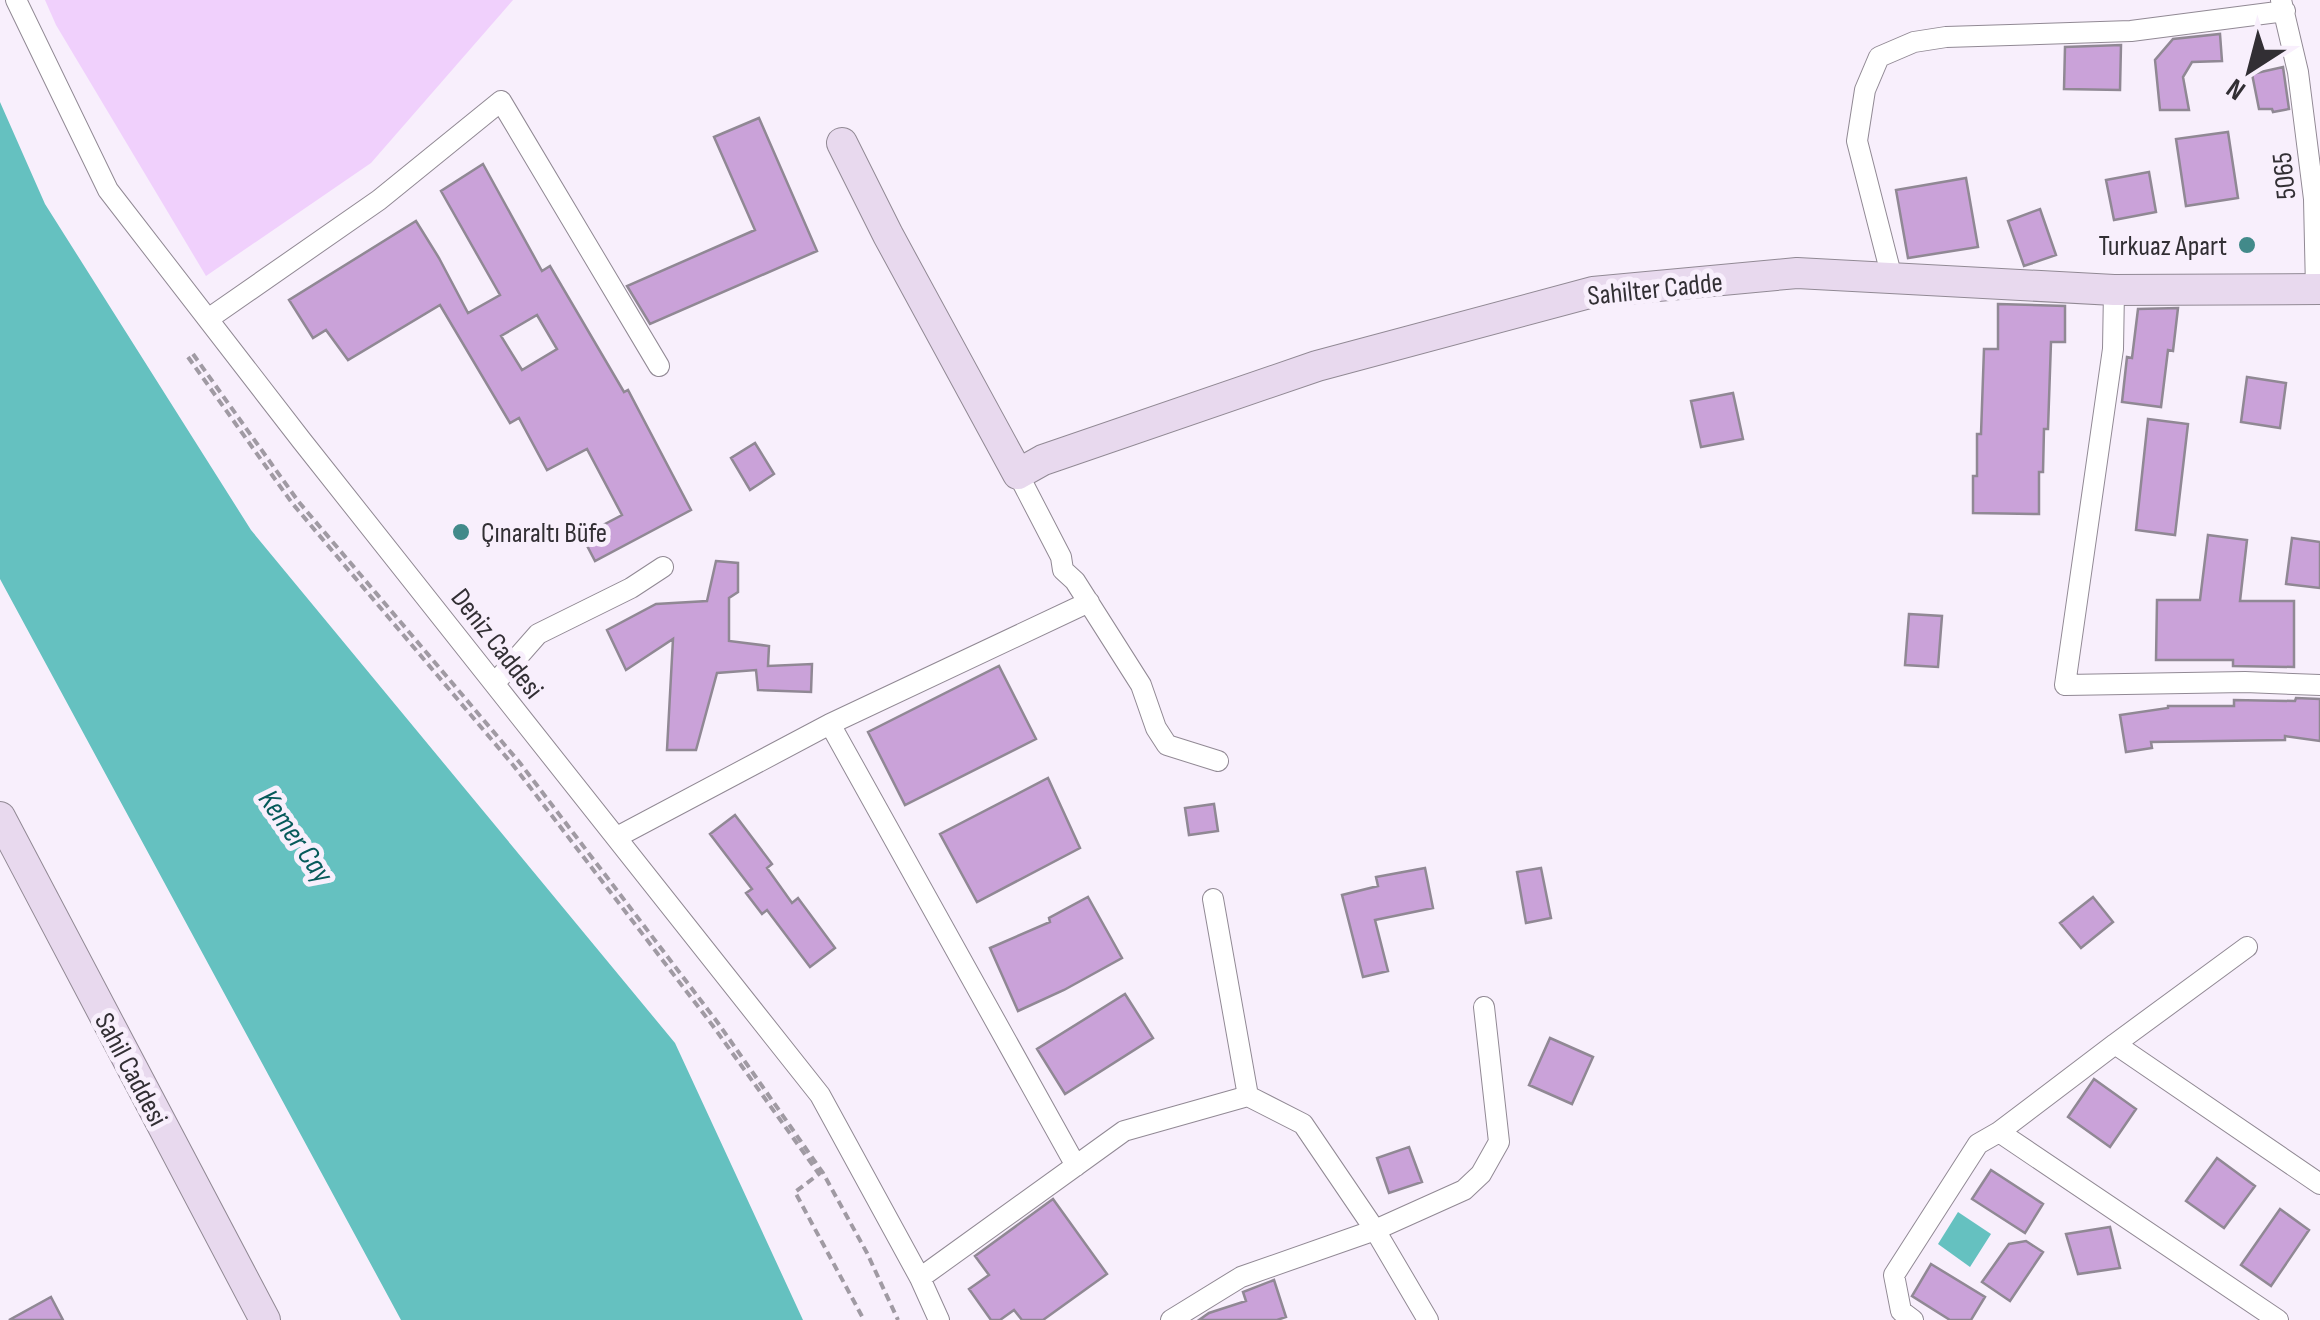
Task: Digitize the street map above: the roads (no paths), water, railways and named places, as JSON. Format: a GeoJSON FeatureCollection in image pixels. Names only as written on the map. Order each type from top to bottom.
{"type":"FeatureCollection","features":[{"type":"Feature","properties":{"kind":"street","name":"Deniz Caddesi"},"geometry":{"type":"LineString","coordinates":[[16,0],[108,190],[820,1094],[920,1278],[938,1320]]}},
{"type":"Feature","properties":{"kind":"street"},"geometry":{"type":"LineString","coordinates":[[1892,278],[1857,141],[1865,90],[1879,56],[1914,42],[1946,37],[2131,31],[2283,6]]}},
{"type":"Feature","properties":{"kind":"street","name":"5065"},"geometry":{"type":"LineString","coordinates":[[2283,6],[2298,72],[2312,181],[2318,289]]}},
{"type":"Feature","properties":{"kind":"street"},"geometry":{"type":"LineString","coordinates":[[208,318],[379,200],[501,101],[659,366]]}},
{"type":"Feature","properties":{"kind":"street"},"geometry":{"type":"LineString","coordinates":[[842,142],[1061,557],[1063,570],[1075,581],[1141,685],[1156,728],[1168,745],[1218,761]]}},
{"type":"Feature","properties":{"kind":"street","name":"Sahilter Cadde"},"geometry":{"type":"LineString","coordinates":[[1018,474],[1043,460],[1317,366],[1593,292],[1797,273],[2114,290],[2318,289]]}},
{"type":"Feature","properties":{"kind":"street"},"geometry":{"type":"LineString","coordinates":[[2114,290],[2114,349],[2064,685],[2245,682],[2320,686]]}},
{"type":"Feature","properties":{"kind":"street"},"geometry":{"type":"LineString","coordinates":[[494,683],[538,634],[631,588],[663,567]]}},
{"type":"Feature","properties":{"kind":"street"},"geometry":{"type":"LineString","coordinates":[[617,837],[830,724],[1089,602]]}},
{"type":"Feature","properties":{"kind":"street"},"geometry":{"type":"LineString","coordinates":[[830,724],[1076,1166]]}},
{"type":"Feature","properties":{"kind":"street","name":"Sahil Caddesi"},"geometry":{"type":"LineString","coordinates":[[0,817],[264,1320]]}},
{"type":"Feature","properties":{"kind":"street"},"geometry":{"type":"LineString","coordinates":[[1213,899],[1248,1096]]}},
{"type":"Feature","properties":{"kind":"street"},"geometry":{"type":"LineString","coordinates":[[1913,1320],[1901,1311],[1894,1275],[1978,1144],[2247,947]]}},
{"type":"Feature","properties":{"kind":"street"},"geometry":{"type":"LineString","coordinates":[[1171,1320],[1242,1276],[1375,1230],[1464,1190],[1481,1174],[1498,1142],[1484,1007]]}},
{"type":"Feature","properties":{"kind":"street"},"geometry":{"type":"LineString","coordinates":[[2115,1044],[2320,1184]]}},
{"type":"Feature","properties":{"kind":"street"},"geometry":{"type":"LineString","coordinates":[[920,1278],[1124,1131],[1248,1096],[1303,1124],[1375,1230],[1428,1320]]}},
{"type":"Feature","properties":{"kind":"street"},"geometry":{"type":"LineString","coordinates":[[1999,1132],[2278,1320]]}},
{"type":"Feature","properties":{"kind":"water","name":"Kemer Cay"},"geometry":{"type":"Polygon","coordinates":[[[0,102],[45,204],[251,530],[675,1043],[803,1320],[401,1320],[0,579],[0,102]]]}},
{"type":"Feature","properties":{"kind":"water"},"geometry":{"type":"Polygon","coordinates":[[[1958,1212],[1991,1234],[1970,1267],[1938,1244],[1958,1212]]]}},
{"type":"Feature","properties":{"kind":"place","name":"Turkuaz Apart"},"geometry":{"type":"Point","coordinates":[2247,245]}},
{"type":"Feature","properties":{"kind":"place","name":"Çınaraltı Büfe"},"geometry":{"type":"Point","coordinates":[461,532]}}]}
